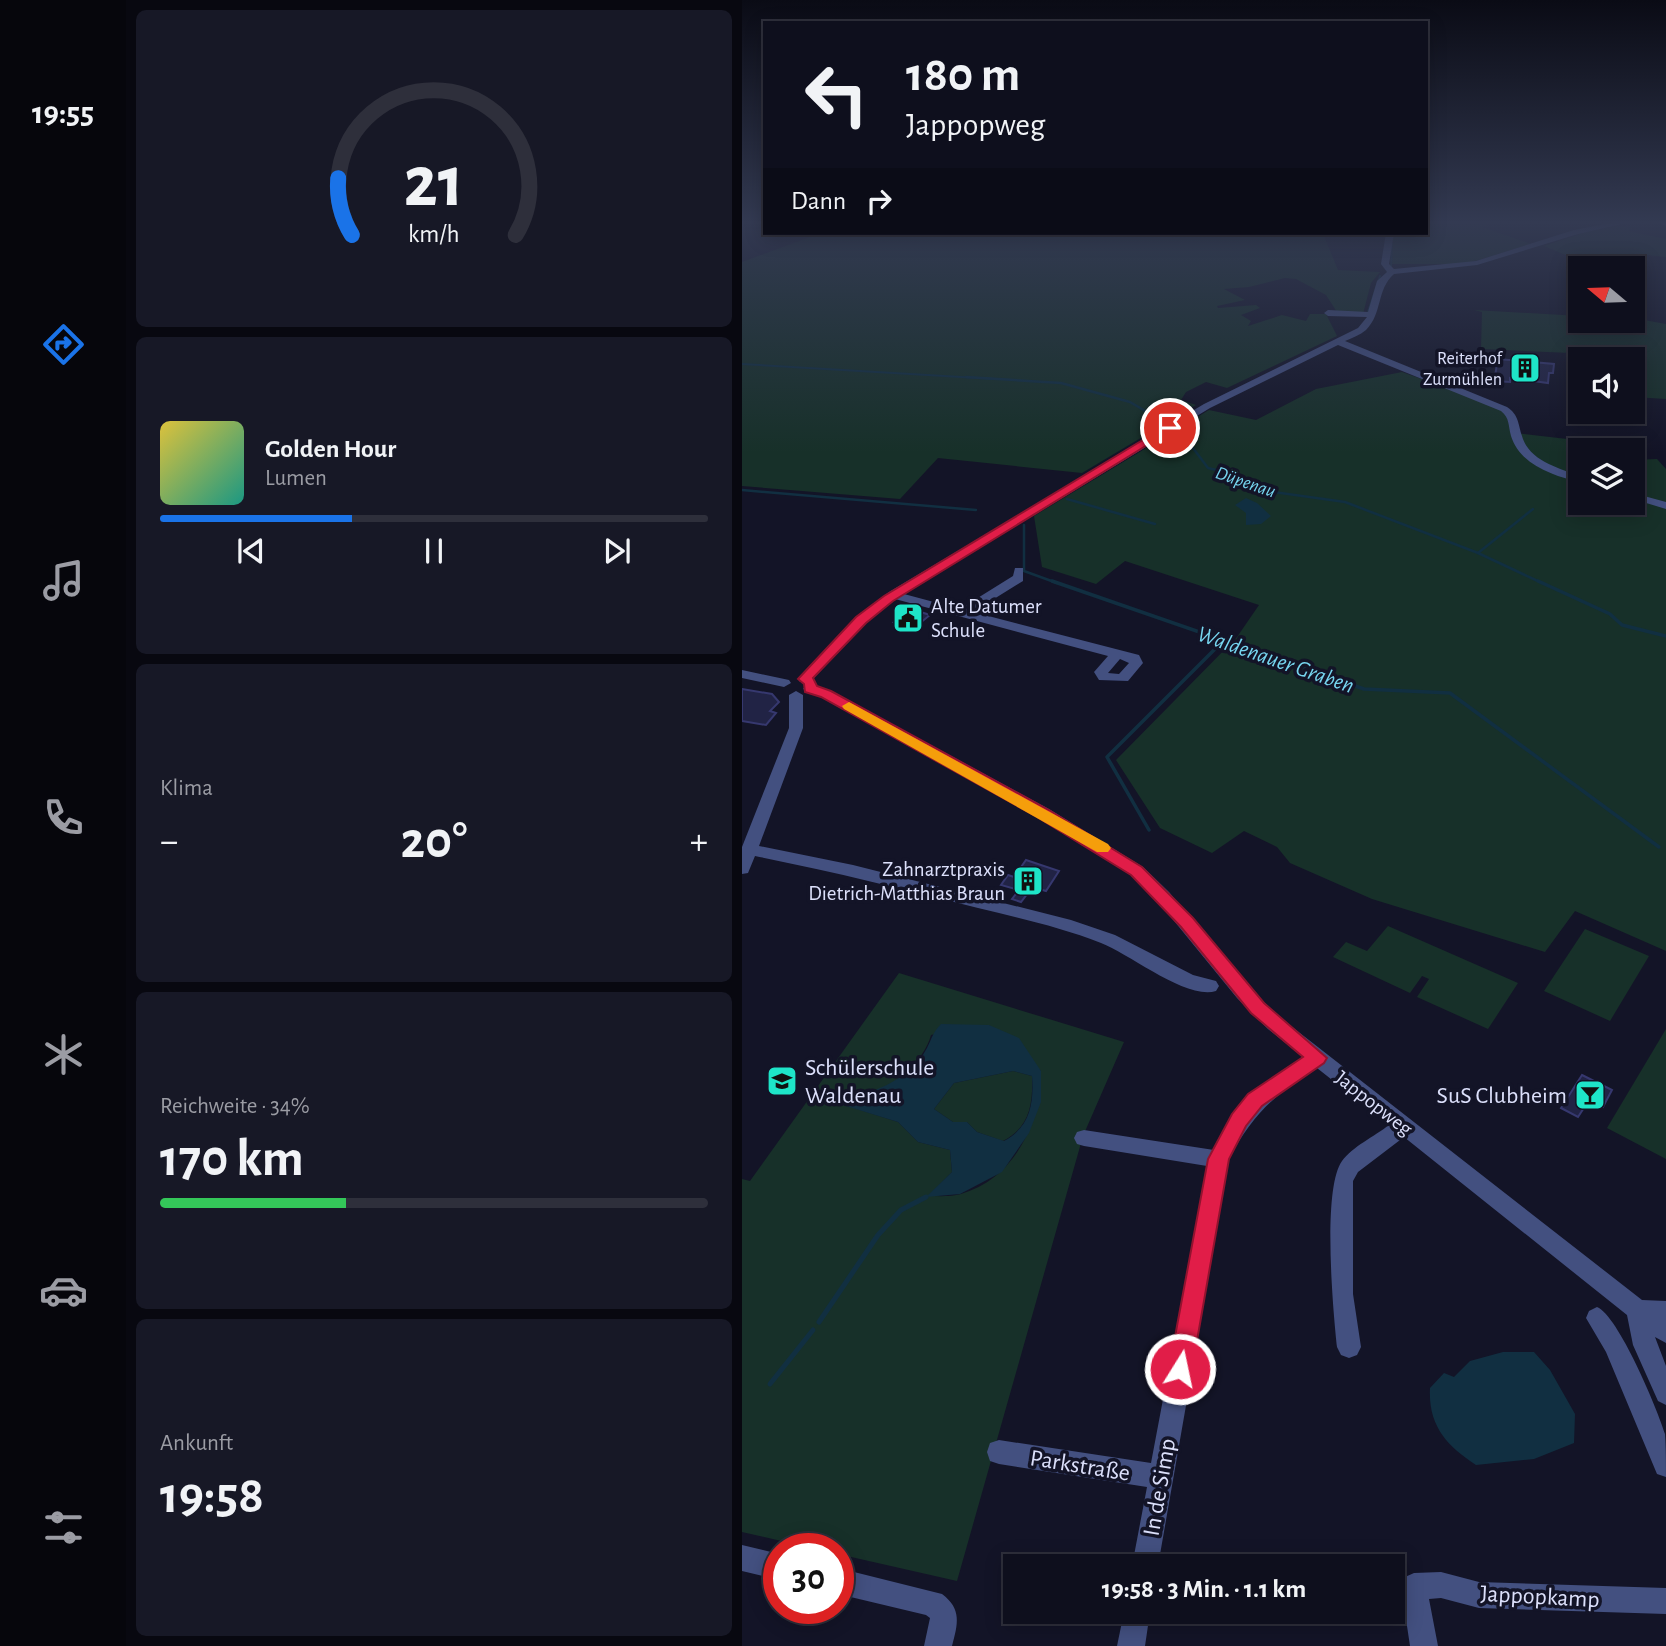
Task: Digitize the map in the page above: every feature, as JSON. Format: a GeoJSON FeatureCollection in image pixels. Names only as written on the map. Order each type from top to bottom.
{"type":"FeatureCollection","features":[{"type":"Feature","properties":{"kind":"street"},"geometry":{"type":"LineString","coordinates":[[742,869],[796,728],[803,687],[861,620],[893,595],[1174,426],[1233,392],[1361,330],[1372,315],[1376,299]]}},
{"type":"Feature","properties":{"kind":"street"},"geometry":{"type":"LineString","coordinates":[[1328,313],[1372,315]]}},
{"type":"Feature","properties":{"kind":"street"},"geometry":{"type":"LineString","coordinates":[[1339,342],[1504,409],[1514,418],[1519,444],[1531,458],[1543,466],[1568,475]]}},
{"type":"Feature","properties":{"kind":"street"},"geometry":{"type":"LineString","coordinates":[[1645,500],[1666,506]]}},
{"type":"Feature","properties":{"kind":"street"},"geometry":{"type":"LineString","coordinates":[[961,614],[1019,578],[1019,571]]}},
{"type":"Feature","properties":{"kind":"street"},"geometry":{"type":"LineString","coordinates":[[893,595],[1117,654]]}},
{"type":"Feature","properties":{"kind":"street"},"geometry":{"type":"LineString","coordinates":[[742,674],[784,683],[782,692],[803,687]]}},
{"type":"Feature","properties":{"kind":"street","name":"Jappopweg"},"geometry":{"type":"LineString","coordinates":[[803,687],[826,694],[1043,813],[1137,871],[1187,923],[1258,1008],[1317,1058],[1666,1332]]}},
{"type":"Feature","properties":{"kind":"street"},"geometry":{"type":"LineString","coordinates":[[750,849],[853,870],[1065,924],[1109,939],[1188,981],[1210,986]]}},
{"type":"Feature","properties":{"kind":"street","name":"In de Simp"},"geometry":{"type":"LineString","coordinates":[[1147,1554],[1219,1159],[1239,1120],[1255,1100],[1317,1058]]}},
{"type":"Feature","properties":{"kind":"street"},"geometry":{"type":"LineString","coordinates":[[1349,1347],[1341,1280],[1343,1181],[1350,1166],[1403,1126]]}},
{"type":"Feature","properties":{"kind":"street"},"geometry":{"type":"LineString","coordinates":[[1084,1138],[1219,1159]]}},
{"type":"Feature","properties":{"kind":"street"},"geometry":{"type":"LineString","coordinates":[[1666,1311],[1637,1310],[1644,1345],[1666,1393]]}},
{"type":"Feature","properties":{"kind":"street"},"geometry":{"type":"LineString","coordinates":[[1597,1318],[1615,1345],[1666,1465]]}},
{"type":"Feature","properties":{"kind":"street","name":"Parkstraße"},"geometry":{"type":"LineString","coordinates":[[999,1452],[1160,1477]]}},
{"type":"Feature","properties":{"kind":"street"},"geometry":{"type":"LineString","coordinates":[[742,1558],[763,1563]]}},
{"type":"Feature","properties":{"kind":"street"},"geometry":{"type":"LineString","coordinates":[[854,1585],[933,1603],[944,1612],[944,1627],[938,1646]]}},
{"type":"Feature","properties":{"kind":"street","name":"Jappopkamp"},"geometry":{"type":"LineString","coordinates":[[1424,1646],[1414,1586],[1441,1585],[1479,1595],[1666,1601]]}},
{"type":"Feature","properties":{"kind":"street"},"geometry":{"type":"LineString","coordinates":[[1131,1646],[1135,1624]]}},
{"type":"Feature","properties":{"kind":"green space"},"geometry":{"type":"Polygon","coordinates":[[[742,299],[1243,299],[1245,300],[1217,306],[1256,305],[1260,308],[1241,315],[1251,321],[1248,326],[1282,315],[1306,321],[1310,314],[1326,314],[1337,336],[1227,388],[1206,382],[1186,392],[1181,400],[1196,405],[1082,473],[938,458],[900,499],[742,486],[742,299]]]}},
{"type":"Feature","properties":{"kind":"green space"},"geometry":{"type":"Polygon","coordinates":[[[1328,299],[1367,299],[1363,314],[1337,312],[1328,299]]]}},
{"type":"Feature","properties":{"kind":"green space"},"geometry":{"type":"Polygon","coordinates":[[[1474,310],[1568,315],[1568,333],[1645,333],[1645,320],[1666,324],[1666,399],[1645,398],[1645,347],[1568,347],[1568,353],[1481,349],[1482,312],[1474,310]]]}},
{"type":"Feature","properties":{"kind":"green space"},"geometry":{"type":"Polygon","coordinates":[[[1402,372],[1502,408],[1516,433],[1568,439],[1568,515],[1645,515],[1645,460],[1657,459],[1666,469],[1666,951],[1575,911],[1545,952],[1372,899],[1290,863],[1277,847],[1244,831],[1212,853],[1160,828],[1116,760],[1237,637],[1259,605],[1125,561],[1096,584],[1042,567],[1034,516],[1209,410],[1256,420],[1316,389],[1402,372]]]}},
{"type":"Feature","properties":{"kind":"green space"},"geometry":{"type":"Polygon","coordinates":[[[1388,926],[1518,983],[1488,1029],[1417,997],[1429,979],[1422,976],[1410,993],[1333,957],[1346,942],[1367,951],[1388,926]]]}},
{"type":"Feature","properties":{"kind":"green space"},"geometry":{"type":"Polygon","coordinates":[[[1585,929],[1649,956],[1610,1021],[1544,991],[1585,929]]]}},
{"type":"Feature","properties":{"kind":"green space"},"geometry":{"type":"Polygon","coordinates":[[[899,973],[1124,1042],[1083,1136],[957,1581],[854,1558],[854,1533],[763,1533],[763,1537],[742,1532],[742,1179],[750,1181],[899,973]],[[989,1025],[967,1026],[931,1035],[915,1064],[888,1086],[868,1095],[835,1102],[898,1122],[918,1142],[950,1150],[952,1172],[928,1196],[953,1196],[980,1186],[1010,1162],[1029,1129],[1041,1071],[989,1025]]]}},
{"type":"Feature","properties":{"kind":"green space"},"geometry":{"type":"Polygon","coordinates":[[[1666,1029],[1666,1159],[1607,1128],[1666,1029]]]}},
{"type":"Feature","properties":{"kind":"green space"},"geometry":{"type":"Polygon","coordinates":[[[1013,1071],[1032,1076],[1032,1096],[1024,1122],[1003,1141],[977,1132],[967,1122],[953,1122],[934,1109],[954,1083],[1013,1071]]]}},
{"type":"Feature","properties":{"kind":"water"},"geometry":{"type":"Polygon","coordinates":[[[1246,498],[1257,503],[1271,516],[1261,524],[1246,525],[1246,513],[1235,505],[1246,498]]]}},
{"type":"Feature","properties":{"kind":"water"},"geometry":{"type":"Polygon","coordinates":[[[941,1024],[989,1025],[1019,1038],[1041,1071],[1041,1102],[1029,1133],[1002,1172],[960,1194],[926,1197],[952,1172],[950,1150],[918,1142],[898,1122],[833,1102],[873,1091],[899,1078],[919,1060],[941,1024]],[[1013,1071],[954,1083],[934,1109],[953,1122],[967,1122],[977,1132],[1004,1141],[1025,1122],[1031,1105],[1032,1076],[1013,1071]]]}},
{"type":"Feature","properties":{"kind":"water"},"geometry":{"type":"Polygon","coordinates":[[[1503,1352],[1534,1352],[1550,1370],[1575,1414],[1574,1443],[1534,1459],[1476,1465],[1441,1434],[1432,1413],[1430,1388],[1444,1373],[1454,1377],[1470,1361],[1503,1352]]]}},
{"type":"Feature","properties":{"kind":"building","name":"Reiterhof Zurmühlen"},"geometry":{"type":"Polygon","coordinates":[[[1498,359],[1554,364],[1553,373],[1549,373],[1548,383],[1510,378],[1510,382],[1494,381],[1498,359]]]}},
{"type":"Feature","properties":{"kind":"building","name":"Alte Datumer Schule"},"geometry":{"type":"Polygon","coordinates":[[[911,609],[930,615],[914,628],[894,622],[911,609]]]}},
{"type":"Feature","properties":{"kind":"building"},"geometry":{"type":"Polygon","coordinates":[[[742,689],[772,694],[779,702],[770,711],[776,713],[766,725],[742,721],[742,689]]]}},
{"type":"Feature","properties":{"kind":"building","name":"Zahnarztpraxis Dietrich-Matthias Braun"},"geometry":{"type":"Polygon","coordinates":[[[1026,860],[1059,871],[1046,891],[1039,889],[1034,895],[1028,893],[1021,902],[1012,899],[1019,890],[1001,885],[1008,875],[1014,877],[1026,860]]]}},
{"type":"Feature","properties":{"kind":"building","name":"SuS Clubheim"},"geometry":{"type":"Polygon","coordinates":[[[1582,1075],[1612,1090],[1603,1107],[1589,1100],[1578,1117],[1561,1108],[1582,1075]]]}},
{"type":"Feature","properties":{"kind":"waterway"},"geometry":{"type":"LineString","coordinates":[[1368,312],[1372,299]]}},
{"type":"Feature","properties":{"kind":"waterway","name":"Düpenau"},"geometry":{"type":"LineString","coordinates":[[742,364],[995,379]]}},
{"type":"Feature","properties":{"kind":"waterway","name":"Düpenau"},"geometry":{"type":"LineString","coordinates":[[966,377],[1061,383],[1130,402],[1181,432],[1208,468],[1237,475],[1266,491],[1345,502],[1478,553]]}},
{"type":"Feature","properties":{"kind":"waterway","name":"Waldenauer Graben"},"geometry":{"type":"LineString","coordinates":[[742,490],[976,510]]}},
{"type":"Feature","properties":{"kind":"waterway"},"geometry":{"type":"LineString","coordinates":[[1067,499],[1155,524]]}},
{"type":"Feature","properties":{"kind":"waterway"},"geometry":{"type":"LineString","coordinates":[[1478,553],[1533,509]]}},
{"type":"Feature","properties":{"kind":"waterway","name":"Waldenauer Graben"},"geometry":{"type":"LineString","coordinates":[[1024,525],[1024,571],[1057,583]]}},
{"type":"Feature","properties":{"kind":"waterway","name":"Düpenau"},"geometry":{"type":"LineString","coordinates":[[1478,553],[1542,583]]}},
{"type":"Feature","properties":{"kind":"waterway","name":"Waldenauer Graben"},"geometry":{"type":"LineString","coordinates":[[1052,581],[1364,689],[1450,693],[1659,847]]}},
{"type":"Feature","properties":{"kind":"waterway","name":"Düpenau"},"geometry":{"type":"LineString","coordinates":[[1538,581],[1610,614],[1622,625],[1666,636]]}},
{"type":"Feature","properties":{"kind":"waterway"},"geometry":{"type":"LineString","coordinates":[[1149,830],[1107,757],[1222,642]]}},
{"type":"Feature","properties":{"kind":"waterway"},"geometry":{"type":"LineString","coordinates":[[819,1322],[878,1235],[901,1210],[926,1197]]}},
{"type":"Feature","properties":{"kind":"waterway"},"geometry":{"type":"LineString","coordinates":[[770,1384],[813,1330]]}},
{"type":"Feature","properties":{"kind":"slow traffic"},"geometry":{"type":"LineString","coordinates":[[849,706],[1103,848]]}},
{"type":"Feature","properties":{"kind":"place","name":"Reiterhof Zurmühlen"},"geometry":{"type":"Point","coordinates":[1525,368]}},
{"type":"Feature","properties":{"kind":"place","name":"Alte Datumer Schule"},"geometry":{"type":"Point","coordinates":[908,618]}},
{"type":"Feature","properties":{"kind":"place","name":"Zahnarztpraxis Dietrich-Matthias Braun"},"geometry":{"type":"Point","coordinates":[1028,881]}},
{"type":"Feature","properties":{"kind":"place","name":"Schülerschule Waldenau"},"geometry":{"type":"Point","coordinates":[782,1081]}},
{"type":"Feature","properties":{"kind":"place","name":"SuS Clubheim"},"geometry":{"type":"Point","coordinates":[1590,1095]}},
{"type":"Feature","properties":{"kind":"route"},"geometry":{"type":"LineString","coordinates":[[1170,428],[888,598],[861,620],[805,679],[811,683],[810,689],[826,694],[1043,813],[1137,871],[1187,923],[1243,993],[1275,1024],[1317,1058],[1274,1084],[1255,1100],[1239,1120],[1219,1159],[1180,1369]]}}]}
